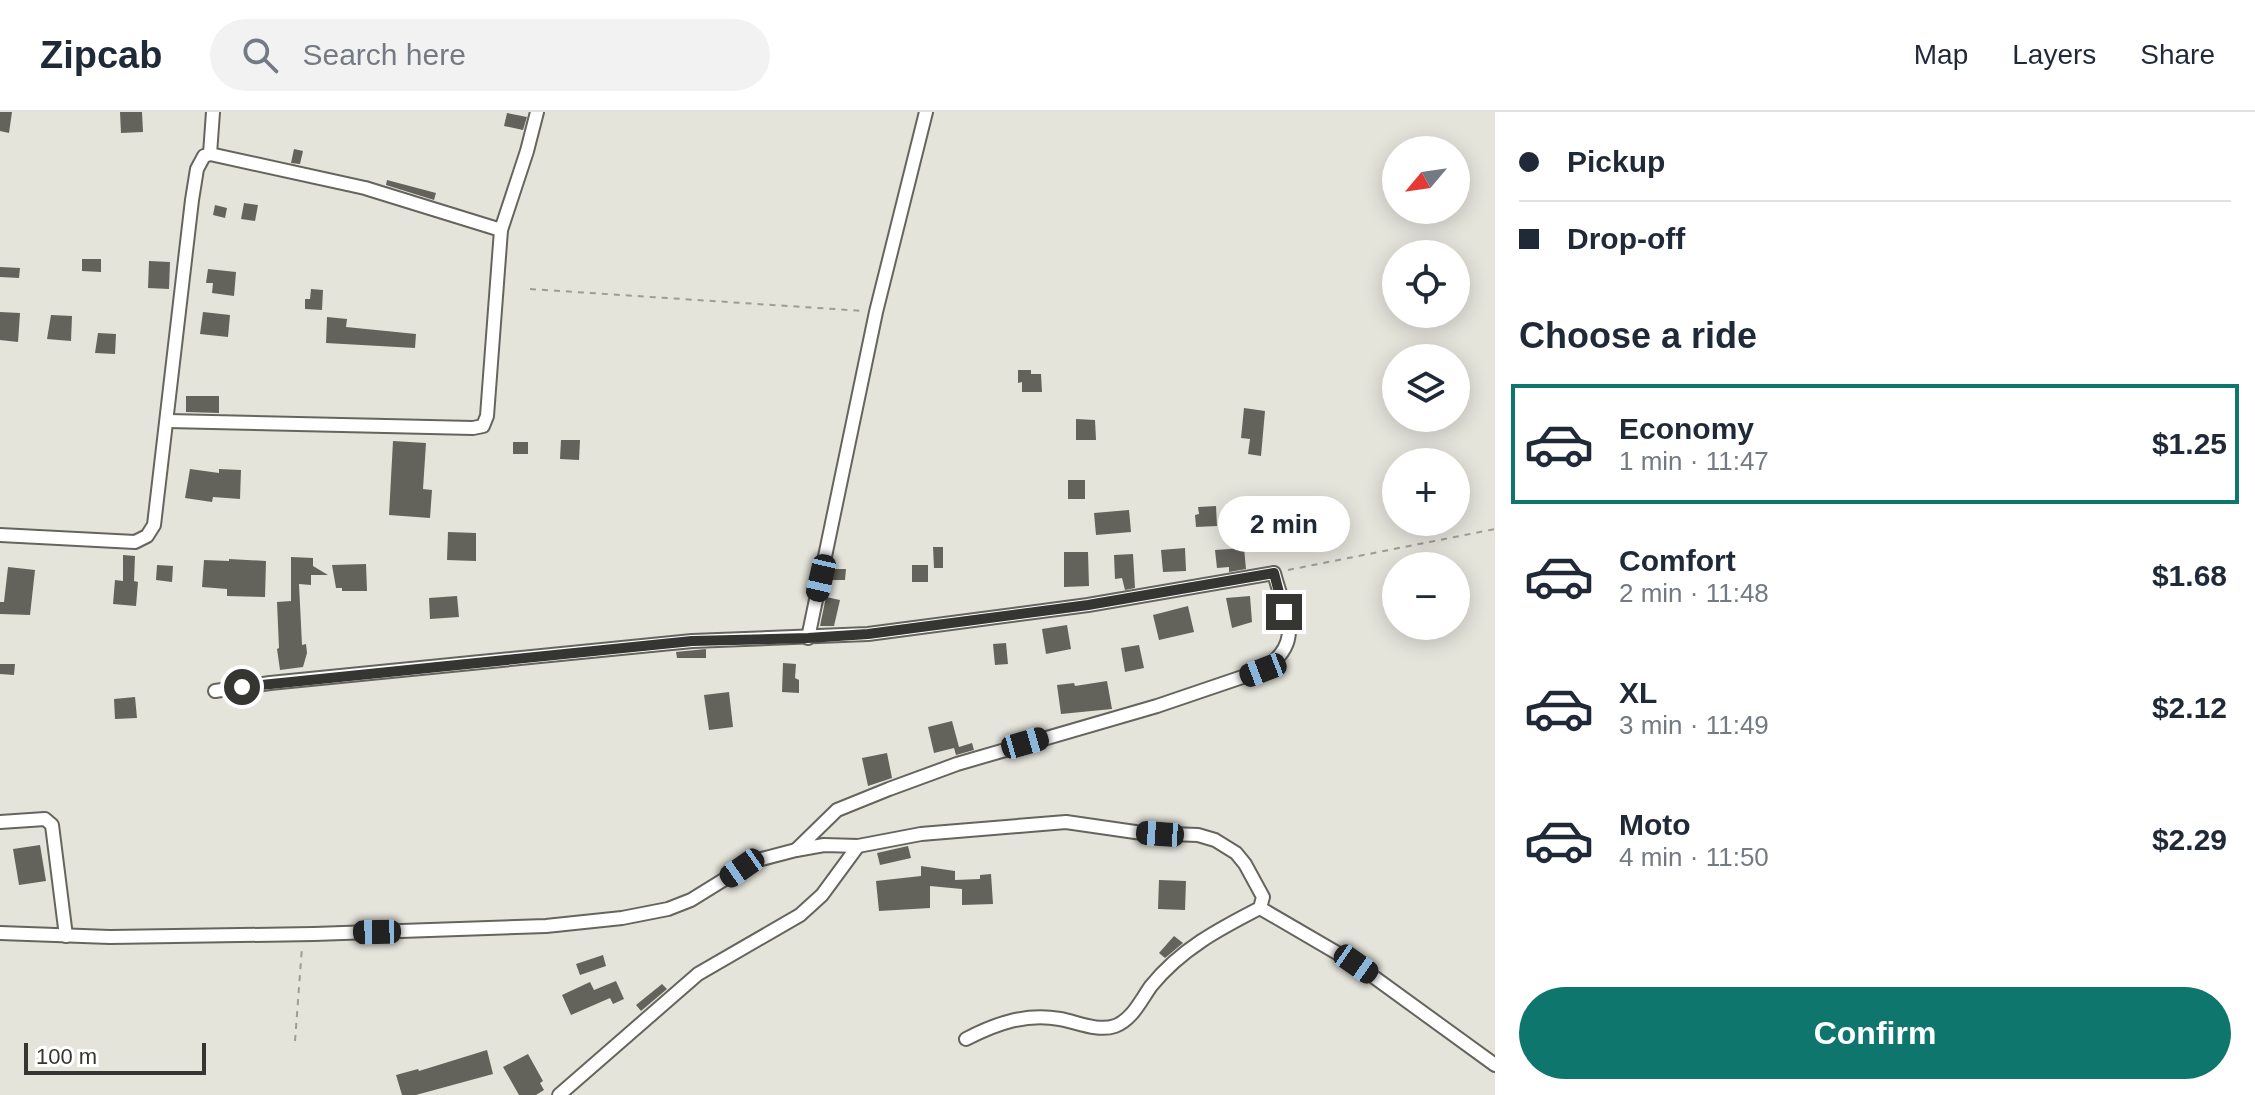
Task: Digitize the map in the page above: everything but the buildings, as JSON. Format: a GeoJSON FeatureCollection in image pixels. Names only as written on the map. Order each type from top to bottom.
{"type":"FeatureCollection","features":[{"type":"Feature","properties":{"kind":"street"},"geometry":{"type":"LineString","coordinates":[[210,154],[213,112]]}},
{"type":"Feature","properties":{"kind":"street"},"geometry":{"type":"LineString","coordinates":[[168,421],[483,426],[488,401],[501,230],[537,112]]}},
{"type":"Feature","properties":{"kind":"street"},"geometry":{"type":"LineString","coordinates":[[808,638],[876,312],[926,112]]}},
{"type":"Feature","properties":{"kind":"street"},"geometry":{"type":"LineString","coordinates":[[0,535],[135,542],[147,536],[154,525],[197,169],[204,156],[210,154],[365,188],[501,230]]}},
{"type":"Feature","properties":{"kind":"street"},"geometry":{"type":"LineString","coordinates":[[215,691],[678,642],[868,634],[1088,605],[1274,573],[1290,637],[1286,650],[1278,660],[1263,670],[1157,706],[957,764],[861,800],[828,816],[796,850]]}},
{"type":"Feature","properties":{"kind":"street"},"geometry":{"type":"LineString","coordinates":[[0,822],[45,819],[52,825],[66,936]]}},
{"type":"Feature","properties":{"kind":"street"},"geometry":{"type":"LineString","coordinates":[[0,933],[66,936],[303,934],[516,928],[622,918],[668,909],[691,900],[754,861],[796,850],[824,845],[858,846],[921,834],[1066,822],[1142,833],[1198,835],[1225,845],[1245,864],[1263,897],[1260,908],[1201,940],[1178,957],[1152,985],[1130,1016],[1115,1026],[1108,1028],[1027,1017],[988,1027],[966,1039]]}},
{"type":"Feature","properties":{"kind":"street"},"geometry":{"type":"LineString","coordinates":[[559,1095],[698,974],[800,915],[822,895],[858,846]]}},
{"type":"Feature","properties":{"kind":"street"},"geometry":{"type":"LineString","coordinates":[[1260,908],[1356,964],[1495,1065]]}},
{"type":"Feature","properties":{"kind":"path"},"geometry":{"type":"LineString","coordinates":[[530,289],[876,312]]}},
{"type":"Feature","properties":{"kind":"path"},"geometry":{"type":"LineString","coordinates":[[1274,573],[1495,529]]}},
{"type":"Feature","properties":{"kind":"path"},"geometry":{"type":"LineString","coordinates":[[295,1041],[303,934]]}},
{"type":"Feature","properties":{"kind":"route"},"geometry":{"type":"LineString","coordinates":[[242,687],[619,647],[868,634],[1088,605],[1274,573],[1284,612]]}}]}
